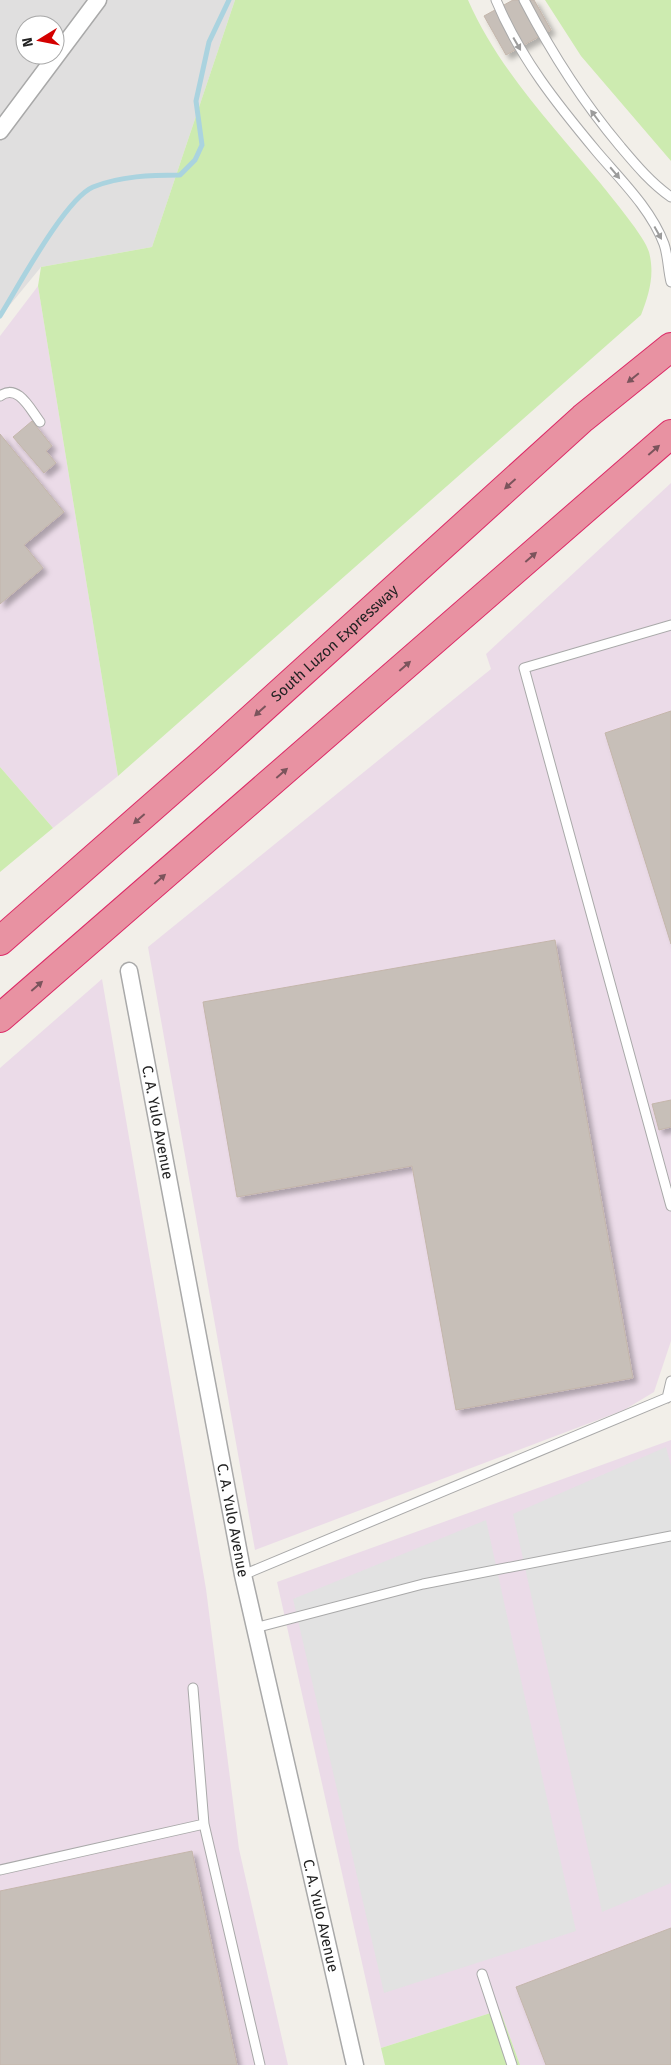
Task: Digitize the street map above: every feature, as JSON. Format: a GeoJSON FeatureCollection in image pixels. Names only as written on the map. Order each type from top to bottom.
{"type":"FeatureCollection","features":[{"type":"Feature","properties":{"kind":"highway","name":"South Luzon Expressway"},"geometry":{"type":"LineString","coordinates":[[0,941],[206,760],[583,418],[671,347]]}},
{"type":"Feature","properties":{"kind":"highway"},"geometry":{"type":"LineString","coordinates":[[0,1018],[671,434]]}},
{"type":"Feature","properties":{"kind":"street"},"geometry":{"type":"LineString","coordinates":[[0,131],[98,0]]}},
{"type":"Feature","properties":{"kind":"street","name":"C. A. Yulo Avenue"},"geometry":{"type":"LineString","coordinates":[[129,971],[243,1575],[354,2065]]}},
{"type":"Feature","properties":{"kind":"lane"},"geometry":{"type":"LineString","coordinates":[[496,0],[508,29],[532,69],[565,113],[631,192],[650,220],[664,244],[670,282]]}},
{"type":"Feature","properties":{"kind":"lane"},"geometry":{"type":"LineString","coordinates":[[524,0],[556,58],[594,115],[649,180],[671,197]]}},
{"type":"Feature","properties":{"kind":"lane"},"geometry":{"type":"LineString","coordinates":[[0,396],[11,391],[18,393],[40,422]]}},
{"type":"Feature","properties":{"kind":"lane"},"geometry":{"type":"LineString","coordinates":[[671,625],[524,668],[671,1206]]}},
{"type":"Feature","properties":{"kind":"lane"},"geometry":{"type":"LineString","coordinates":[[243,1575],[669,1397],[671,1381]]}},
{"type":"Feature","properties":{"kind":"lane"},"geometry":{"type":"LineString","coordinates":[[255,1628],[423,1584],[671,1536]]}},
{"type":"Feature","properties":{"kind":"lane"},"geometry":{"type":"LineString","coordinates":[[193,1688],[204,1824],[260,2065]]}},
{"type":"Feature","properties":{"kind":"lane"},"geometry":{"type":"LineString","coordinates":[[0,1870],[204,1824]]}},
{"type":"Feature","properties":{"kind":"lane"},"geometry":{"type":"LineString","coordinates":[[482,1974],[512,2065]]}},
{"type":"Feature","properties":{"kind":"shaded area"},"geometry":{"type":"Polygon","coordinates":[[[0,0],[235,0],[152,247],[41,267],[0,317],[0,0]]]}},
{"type":"Feature","properties":{"kind":"shaded area"},"geometry":{"type":"Polygon","coordinates":[[[38,286],[118,776],[53,828],[0,767],[0,336],[38,286]]]}},
{"type":"Feature","properties":{"kind":"shaded area"},"geometry":{"type":"Polygon","coordinates":[[[671,483],[671,1341],[654,1392],[624,1410],[255,1550],[148,947],[491,669],[486,654],[671,483]]]}},
{"type":"Feature","properties":{"kind":"shaded area"},"geometry":{"type":"Polygon","coordinates":[[[102,979],[206,1589],[239,1849],[288,2065],[0,2065],[0,1068],[102,979]]]}},
{"type":"Feature","properties":{"kind":"shaded area"},"geometry":{"type":"Polygon","coordinates":[[[671,1440],[671,2065],[520,2065],[500,2010],[381,2048],[277,1582],[671,1440]]]}},
{"type":"Feature","properties":{"kind":"shaded area"},"geometry":{"type":"Polygon","coordinates":[[[666,1447],[671,1466],[671,1883],[602,1912],[513,1514],[666,1447]]]}},
{"type":"Feature","properties":{"kind":"shaded area"},"geometry":{"type":"Polygon","coordinates":[[[486,1520],[576,1931],[384,1993],[293,1599],[486,1520]]]}},
{"type":"Feature","properties":{"kind":"green space"},"geometry":{"type":"Polygon","coordinates":[[[235,0],[468,0],[480,25],[511,74],[546,119],[613,198],[641,237],[651,260],[650,284],[641,315],[118,776],[38,286],[41,267],[152,247],[235,0]]]}},
{"type":"Feature","properties":{"kind":"green space"},"geometry":{"type":"Polygon","coordinates":[[[545,0],[671,0],[671,161],[581,56],[545,0]]]}},
{"type":"Feature","properties":{"kind":"green space"},"geometry":{"type":"Polygon","coordinates":[[[0,767],[53,828],[0,872],[0,767]]]}},
{"type":"Feature","properties":{"kind":"green space"},"geometry":{"type":"Polygon","coordinates":[[[500,2010],[520,2065],[385,2065],[381,2048],[500,2010]]]}},
{"type":"Feature","properties":{"kind":"building"},"geometry":{"type":"Polygon","coordinates":[[[513,0],[534,0],[551,30],[506,55],[484,16],[513,0]]]}},
{"type":"Feature","properties":{"kind":"building"},"geometry":{"type":"Polygon","coordinates":[[[32,421],[52,446],[46,451],[56,463],[44,473],[13,437],[32,421]]]}},
{"type":"Feature","properties":{"kind":"building"},"geometry":{"type":"Polygon","coordinates":[[[0,434],[64,512],[24,545],[43,568],[0,604],[0,434]]]}},
{"type":"Feature","properties":{"kind":"building"},"geometry":{"type":"Polygon","coordinates":[[[671,711],[671,944],[605,733],[671,711]]]}},
{"type":"Feature","properties":{"kind":"building"},"geometry":{"type":"Polygon","coordinates":[[[555,940],[633,1378],[456,1410],[412,1166],[237,1197],[203,1002],[555,940]]]}},
{"type":"Feature","properties":{"kind":"building"},"geometry":{"type":"Polygon","coordinates":[[[671,1100],[671,1127],[659,1130],[652,1104],[671,1100]]]}},
{"type":"Feature","properties":{"kind":"building"},"geometry":{"type":"Polygon","coordinates":[[[192,1851],[237,2065],[0,2065],[0,1891],[192,1851]]]}},
{"type":"Feature","properties":{"kind":"building"},"geometry":{"type":"Polygon","coordinates":[[[671,1928],[671,2065],[546,2065],[516,1987],[671,1928]]]}},
{"type":"Feature","properties":{"kind":"waterway"},"geometry":{"type":"LineString","coordinates":[[0,316],[56,225],[82,195],[93,187],[114,180],[180,175],[195,160],[202,145],[196,101],[209,42],[229,0]]}}]}
